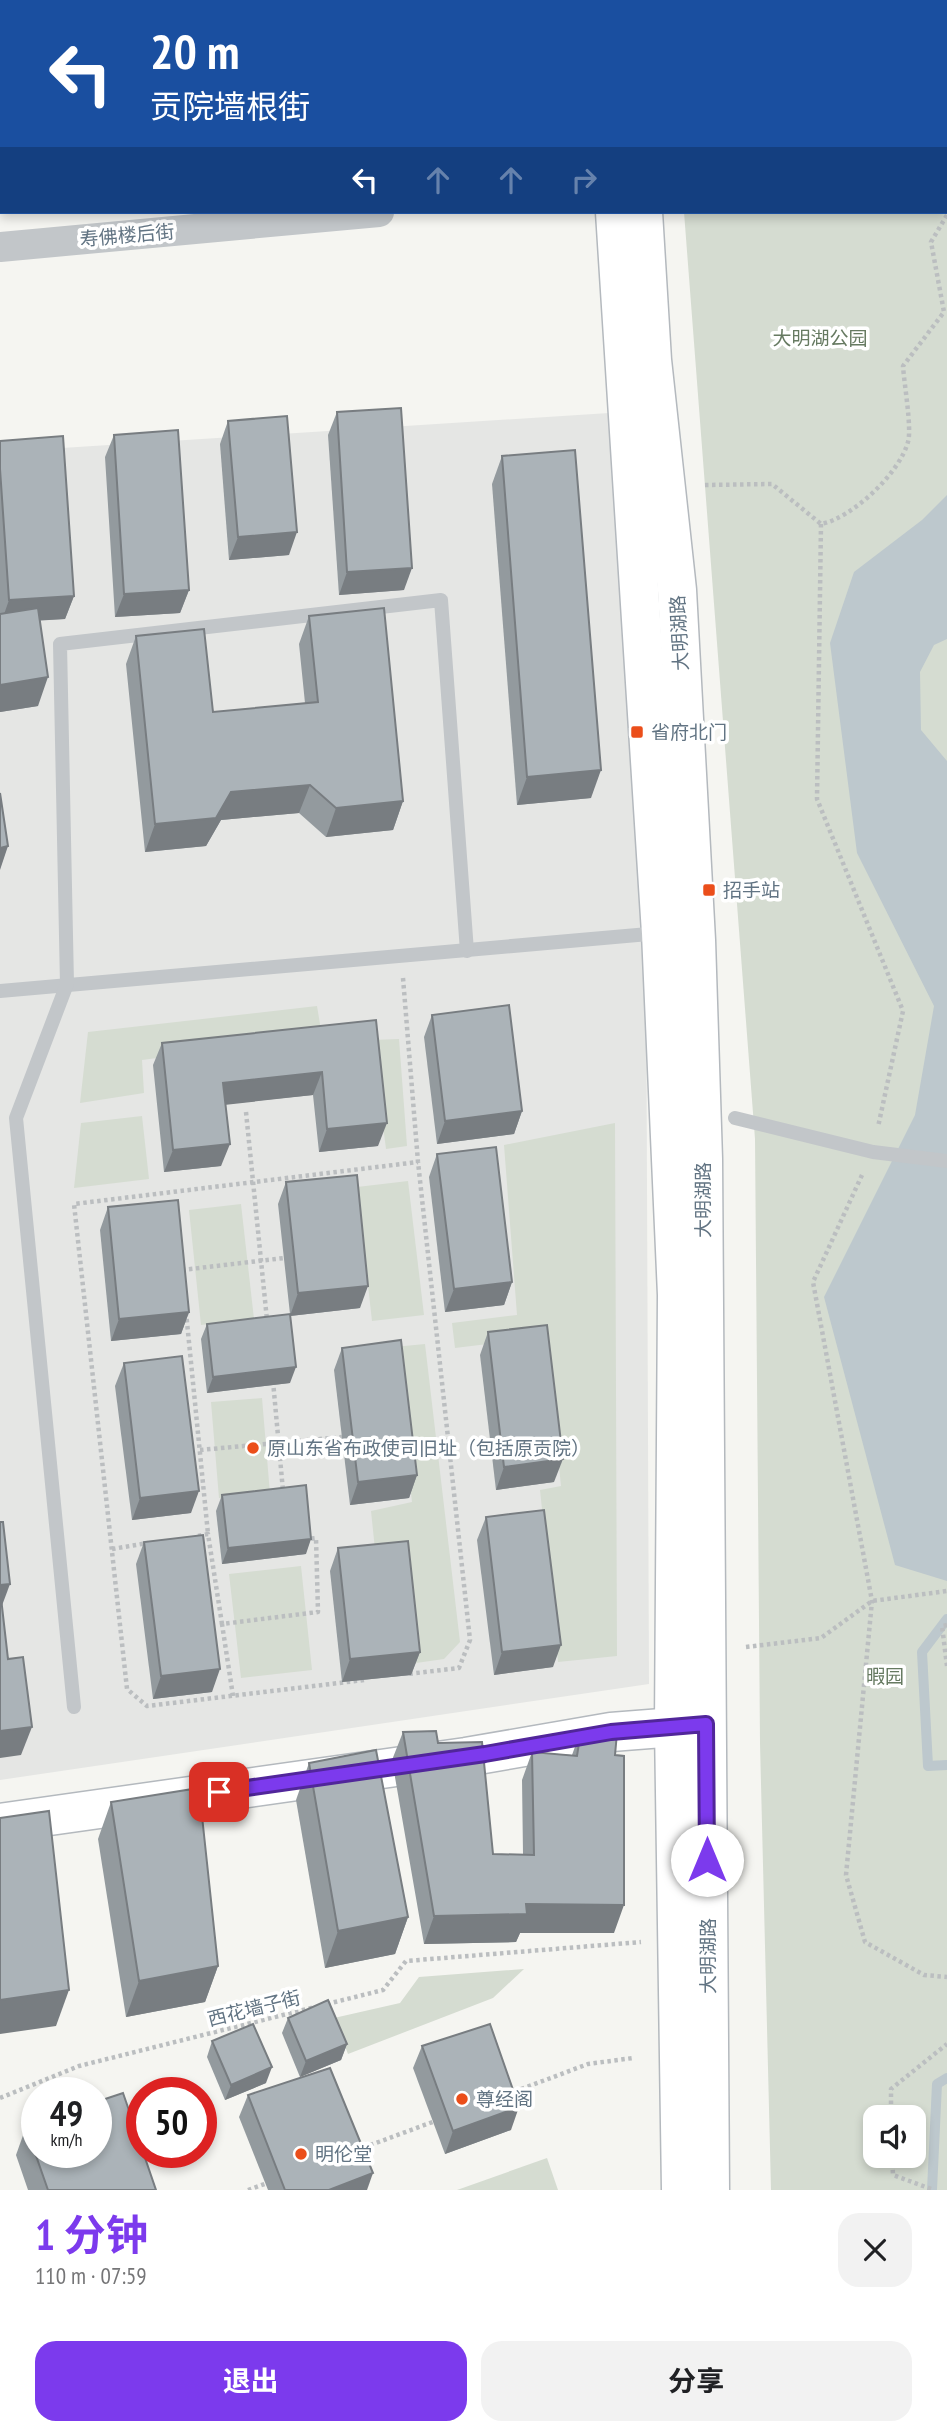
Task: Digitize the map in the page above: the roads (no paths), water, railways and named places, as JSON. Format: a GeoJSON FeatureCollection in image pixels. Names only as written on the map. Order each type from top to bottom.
{"type":"FeatureCollection","features":[{"type":"Feature","properties":{"kind":"main road","name":"大明湖路"},"geometry":{"type":"LineString","coordinates":[[615,214],[661,933],[710,2190]]}},
{"type":"Feature","properties":{"kind":"main road","name":"大明湖路"},"geometry":{"type":"LineString","coordinates":[[643,214],[652,360],[677,590],[698,980],[703,1172],[690,1725],[676,1939],[681,2190]]}},
{"type":"Feature","properties":{"kind":"main road"},"geometry":{"type":"LineString","coordinates":[[0,1823],[466,1757],[611,1732],[690,1725]]}},
{"type":"Feature","properties":{"kind":"street","name":"寿佛楼后街"},"geometry":{"type":"LineString","coordinates":[[0,247],[357,214]]}},
{"type":"Feature","properties":{"kind":"lane"},"geometry":{"type":"LineString","coordinates":[[74,1707],[16,1118],[67,984],[60,644],[441,600],[467,951]]}},
{"type":"Feature","properties":{"kind":"lane"},"geometry":{"type":"LineString","coordinates":[[0,991],[661,933]]}},
{"type":"Feature","properties":{"kind":"lane"},"geometry":{"type":"LineString","coordinates":[[735,1118],[873,1152],[947,1161]]}},
{"type":"Feature","properties":{"kind":"waterway"},"geometry":{"type":"LineString","coordinates":[[947,1619],[922,1652],[928,1766],[947,1765]]}},
{"type":"Feature","properties":{"kind":"waterway"},"geometry":{"type":"LineString","coordinates":[[932,2190],[937,2084],[947,2078]]}},
{"type":"Feature","properties":{"kind":"place","name":"省府北门"},"geometry":{"type":"Point","coordinates":[637,732]}},
{"type":"Feature","properties":{"kind":"place","name":"招手站"},"geometry":{"type":"Point","coordinates":[709,890]}},
{"type":"Feature","properties":{"kind":"place","name":"原山东省布政使司旧址（包括原贡院）"},"geometry":{"type":"Point","coordinates":[253,1448]}},
{"type":"Feature","properties":{"kind":"place","name":"尊经阁"},"geometry":{"type":"Point","coordinates":[462,2099]}},
{"type":"Feature","properties":{"kind":"place","name":"明伦堂"},"geometry":{"type":"Point","coordinates":[301,2154]}},
{"type":"Feature","properties":{"kind":"park label","name":"大明湖公园"},"geometry":{"type":"Point","coordinates":[820,338]}},
{"type":"Feature","properties":{"kind":"park label","name":"暇园"},"geometry":{"type":"Point","coordinates":[885,1676]}}]}
